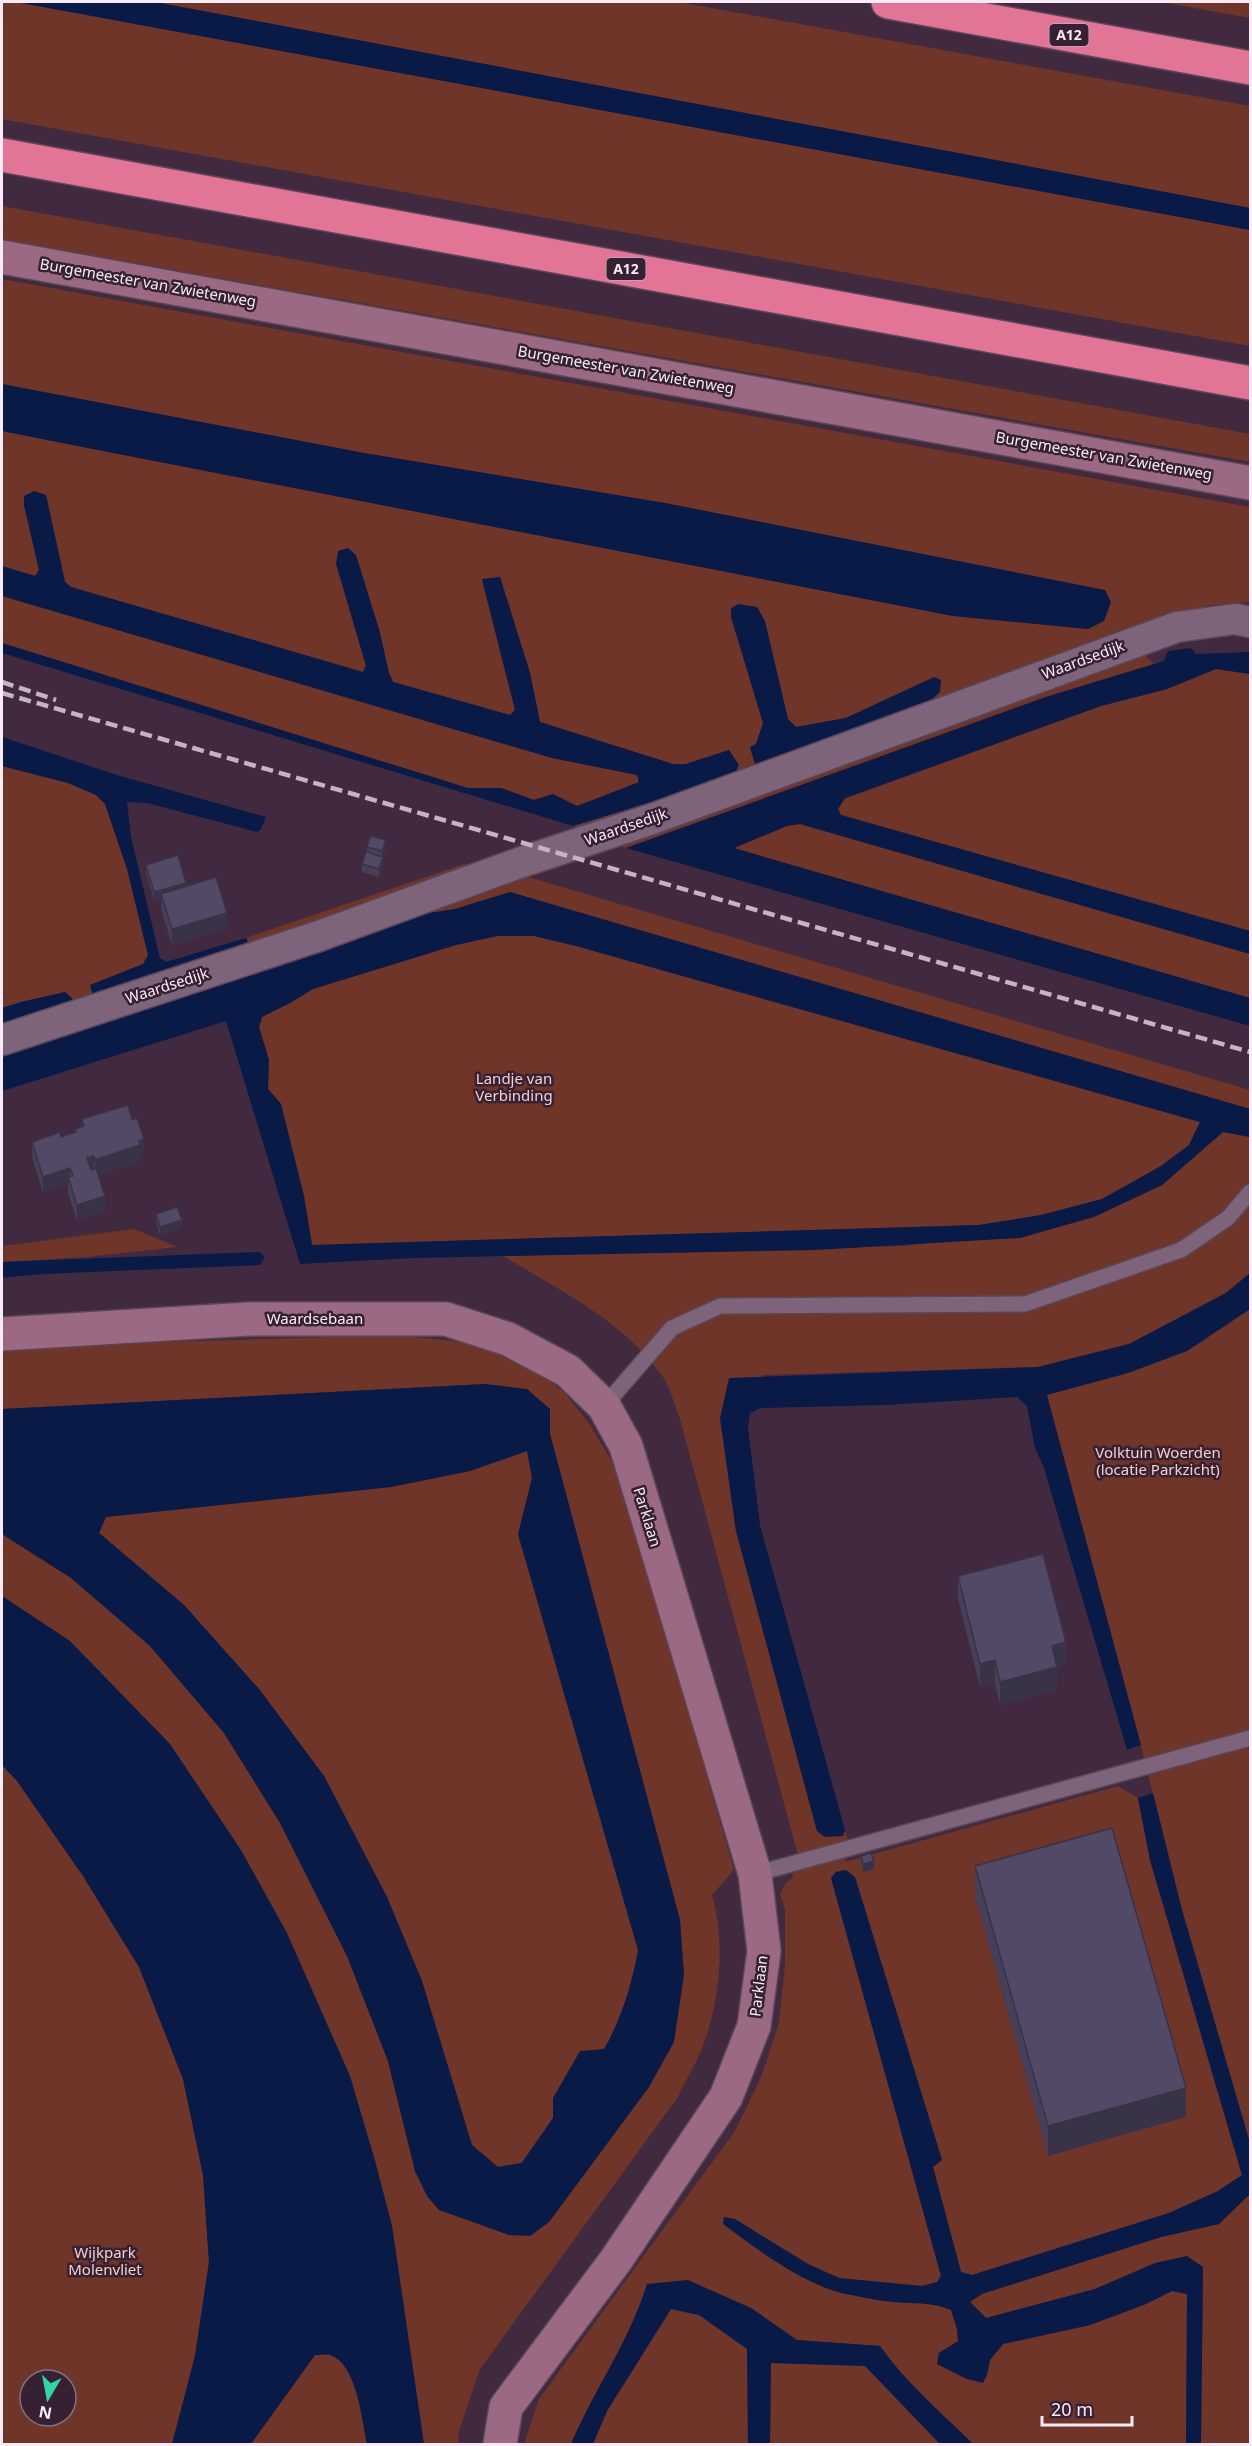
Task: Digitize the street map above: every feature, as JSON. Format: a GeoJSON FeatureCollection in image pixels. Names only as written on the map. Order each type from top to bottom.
{"type":"FeatureCollection","features":[{"type":"Feature","properties":{"kind":"highway","name":"A12"},"geometry":{"type":"LineString","coordinates":[[888,2],[1251,68]]}},
{"type":"Feature","properties":{"kind":"highway","name":"A12"},"geometry":{"type":"LineString","coordinates":[[2,155],[1251,383]]}},
{"type":"Feature","properties":{"kind":"street","name":"Burgemeester van Zwietenweg"},"geometry":{"type":"LineString","coordinates":[[2,257],[1251,483]]}},
{"type":"Feature","properties":{"kind":"street","name":"Waardsedijk"},"geometry":{"type":"LineString","coordinates":[[2,1040],[319,936],[519,863],[652,819],[1177,627],[1235,619],[1251,622]]}},
{"type":"Feature","properties":{"kind":"street","name":"Waardsebaan"},"geometry":{"type":"LineString","coordinates":[[2,1334],[249,1319],[446,1319],[508,1339],[568,1371],[604,1406]]}},
{"type":"Feature","properties":{"kind":"street","name":"Parklaan"},"geometry":{"type":"LineString","coordinates":[[500,2445],[506,2407],[616,2260],[726,2097],[754,2026],[763,1962],[764,1952],[755,1874],[626,1446],[604,1406]]}},
{"type":"Feature","properties":{"kind":"lane"},"geometry":{"type":"LineString","coordinates":[[604,1406],[672,1328],[720,1306],[1025,1304],[1181,1250],[1228,1218],[1251,1192]]}},
{"type":"Feature","properties":{"kind":"lane"},"geometry":{"type":"LineString","coordinates":[[755,1874],[1251,1738]]}},
{"type":"Feature","properties":{"kind":"green space"},"geometry":{"type":"Polygon","coordinates":[[[2,2],[16,2],[1250,230],[1250,346],[2,119],[2,2]]]}},
{"type":"Feature","properties":{"kind":"green space"},"geometry":{"type":"Polygon","coordinates":[[[155,2],[679,2],[1250,106],[1250,208],[155,2]]]}},
{"type":"Feature","properties":{"kind":"green space"},"geometry":{"type":"Polygon","coordinates":[[[1161,2],[1250,2],[1250,18],[1161,2]]]}},
{"type":"Feature","properties":{"kind":"green space"},"geometry":{"type":"Polygon","coordinates":[[[2,206],[1250,434],[1250,462],[2,239],[2,206]]]}},
{"type":"Feature","properties":{"kind":"green space"},"geometry":{"type":"Polygon","coordinates":[[[2,279],[1250,507],[1250,602],[1210,605],[1127,628],[1144,654],[1154,664],[1046,697],[626,848],[573,826],[733,777],[729,750],[686,764],[673,764],[540,722],[530,673],[500,577],[482,580],[515,710],[510,715],[393,682],[379,629],[363,672],[71,587],[65,582],[46,495],[24,505],[39,570],[35,576],[2,566],[2,431],[953,616],[1088,629],[1104,590],[665,503],[364,453],[2,384],[2,279]],[[731,617],[763,723],[756,744],[750,748],[755,764],[790,756],[934,677],[846,718],[796,727],[788,719],[777,676],[731,617]]]}},
{"type":"Feature","properties":{"kind":"green space"},"geometry":{"type":"Polygon","coordinates":[[[2,596],[552,758],[637,775],[639,783],[577,806],[553,794],[534,800],[501,788],[468,788],[2,643],[2,596]]]}},
{"type":"Feature","properties":{"kind":"green space"},"geometry":{"type":"Polygon","coordinates":[[[1216,669],[1250,674],[1250,931],[841,815],[838,809],[844,799],[1101,706],[1167,689],[1216,669]]]}},
{"type":"Feature","properties":{"kind":"green space"},"geometry":{"type":"Polygon","coordinates":[[[2,766],[68,783],[96,795],[105,804],[127,869],[148,955],[143,964],[90,985],[249,946],[246,938],[464,864],[528,877],[1250,1090],[1250,1109],[510,892],[455,909],[416,915],[353,941],[2,1057],[2,1032],[65,992],[2,1008],[2,766]]]}},
{"type":"Feature","properties":{"kind":"green space"},"geometry":{"type":"Polygon","coordinates":[[[800,824],[1250,954],[1250,998],[733,848],[787,826],[800,824]]]}},
{"type":"Feature","properties":{"kind":"green space","name":"Landje van Verbinding"},"geometry":{"type":"Polygon","coordinates":[[[497,936],[534,936],[576,946],[1200,1122],[1189,1145],[1161,1166],[1102,1199],[1041,1215],[979,1225],[312,1245],[304,1196],[281,1104],[268,1089],[269,1060],[259,1027],[262,1017],[313,989],[456,945],[497,936]]]}},
{"type":"Feature","properties":{"kind":"green space"},"geometry":{"type":"Polygon","coordinates":[[[1223,1132],[1250,1137],[1250,1273],[1226,1293],[1129,1344],[1038,1367],[763,1375],[720,1418],[736,1531],[817,1831],[843,1836],[845,1830],[848,1841],[845,1862],[1118,1786],[1138,1798],[1150,1860],[1242,2175],[1218,2191],[1169,2213],[972,2275],[961,2272],[933,2167],[942,2160],[855,1877],[845,1870],[836,1872],[831,1878],[941,2276],[937,2282],[922,2286],[839,2278],[808,2264],[735,2219],[775,2261],[905,2303],[934,2303],[951,2310],[957,2329],[958,2342],[939,2353],[937,2364],[967,2379],[987,2375],[990,2360],[1003,2344],[1090,2325],[1146,2304],[1172,2291],[1187,2294],[1186,2444],[973,2444],[912,2385],[880,2346],[797,2340],[751,2308],[647,2284],[622,2345],[571,2444],[524,2444],[539,2399],[735,2131],[762,2075],[779,2022],[785,1965],[785,1909],[780,1894],[785,1884],[792,1878],[798,1855],[680,1419],[666,1383],[644,1354],[608,1321],[503,1256],[905,1246],[1094,1217],[1162,1185],[1223,1132]]]}},
{"type":"Feature","properties":{"kind":"green space"},"geometry":{"type":"Polygon","coordinates":[[[134,1229],[177,1247],[86,1257],[2,1262],[2,1246],[134,1229]]]}},
{"type":"Feature","properties":{"kind":"green space","name":"Volktuin Woerden (locatie Parkzicht)"},"geometry":{"type":"Polygon","coordinates":[[[1250,1309],[1250,2143],[1182,1910],[1141,1746],[1047,1395],[1128,1373],[1187,1351],[1250,1309]]]}},
{"type":"Feature","properties":{"kind":"green space"},"geometry":{"type":"Polygon","coordinates":[[[398,1335],[479,1344],[517,1358],[565,1393],[590,1425],[619,1473],[734,1870],[712,1895],[719,1933],[719,1973],[713,2013],[701,2051],[678,2097],[480,2369],[459,2431],[458,2444],[424,2444],[392,2226],[374,2157],[70,1641],[2,1596],[2,1534],[71,1578],[150,1646],[224,1733],[280,1823],[347,1956],[388,2061],[415,2171],[427,2196],[439,2210],[530,2236],[549,2222],[649,2087],[684,1975],[680,1920],[550,1434],[550,1409],[486,1384],[2,1409],[2,1347],[398,1335]]]}},
{"type":"Feature","properties":{"kind":"green space"},"geometry":{"type":"Polygon","coordinates":[[[527,1451],[532,1478],[518,1534],[638,1950],[625,2002],[609,2041],[592,2062],[553,2098],[553,2118],[521,2163],[497,2167],[472,2146],[422,1981],[387,1897],[324,1776],[259,1689],[184,1605],[99,1533],[106,1517],[391,1487],[470,1471],[527,1451]]]}},
{"type":"Feature","properties":{"kind":"green space","name":"Wijkpark Molenvliet"},"geometry":{"type":"Polygon","coordinates":[[[2,1765],[17,1781],[83,1876],[139,1967],[183,2079],[203,2175],[209,2262],[195,2356],[172,2444],[2,2444],[2,1765]]]}},
{"type":"Feature","properties":{"kind":"green space"},"geometry":{"type":"Polygon","coordinates":[[[1250,2194],[1250,2444],[1201,2444],[1203,2267],[1155,2263],[1095,2289],[986,2318],[970,2302],[981,2294],[1161,2237],[1219,2224],[1250,2194]]]}},
{"type":"Feature","properties":{"kind":"green space"},"geometry":{"type":"Polygon","coordinates":[[[671,2309],[699,2315],[747,2348],[748,2444],[593,2444],[607,2411],[671,2309]]]}},
{"type":"Feature","properties":{"kind":"green space"},"geometry":{"type":"Polygon","coordinates":[[[315,2355],[330,2355],[339,2360],[346,2369],[357,2394],[367,2444],[251,2444],[315,2355]]]}},
{"type":"Feature","properties":{"kind":"green space"},"geometry":{"type":"Polygon","coordinates":[[[771,2363],[865,2366],[940,2444],[770,2444],[771,2363]]]}},
{"type":"Feature","properties":{"kind":"water"},"geometry":{"type":"Polygon","coordinates":[[[16,2],[155,2],[1250,208],[1250,230],[16,2]]]}},
{"type":"Feature","properties":{"kind":"water"},"geometry":{"type":"Polygon","coordinates":[[[2,384],[364,453],[665,503],[1105,590],[1111,602],[1104,621],[1088,629],[953,616],[67,444],[2,431],[2,384]]]}},
{"type":"Feature","properties":{"kind":"water"},"geometry":{"type":"Polygon","coordinates":[[[34,491],[46,495],[65,582],[71,587],[363,672],[366,666],[336,564],[338,551],[348,548],[356,555],[393,682],[510,715],[515,710],[482,579],[500,577],[530,673],[540,722],[673,764],[686,764],[729,750],[739,765],[733,777],[573,826],[2,653],[2,643],[468,788],[501,788],[534,800],[553,794],[577,806],[639,782],[637,775],[552,758],[2,596],[2,566],[35,576],[39,570],[24,505],[24,496],[34,491]]]}},
{"type":"Feature","properties":{"kind":"water"},"geometry":{"type":"Polygon","coordinates":[[[739,604],[757,607],[765,621],[788,719],[796,727],[846,718],[934,677],[941,680],[940,692],[928,703],[790,756],[755,764],[750,747],[756,744],[763,723],[731,617],[731,608],[739,604]]]}},
{"type":"Feature","properties":{"kind":"water"},"geometry":{"type":"Polygon","coordinates":[[[1191,648],[1196,654],[1250,652],[1250,674],[1216,669],[1167,689],[1101,706],[845,798],[838,809],[841,815],[1250,931],[1250,954],[800,824],[787,826],[734,848],[1250,998],[1250,1026],[626,848],[1046,697],[1164,661],[1168,651],[1191,648]]]}},
{"type":"Feature","properties":{"kind":"water"},"geometry":{"type":"Polygon","coordinates":[[[2,737],[117,775],[266,817],[261,829],[257,832],[147,803],[127,802],[131,837],[160,958],[166,962],[246,938],[250,946],[106,992],[92,993],[90,985],[143,964],[148,955],[127,869],[105,804],[96,795],[68,783],[2,766],[2,737]]]}},
{"type":"Feature","properties":{"kind":"water"},"geometry":{"type":"Polygon","coordinates":[[[510,892],[1250,1109],[1250,1137],[1223,1132],[1162,1185],[1094,1217],[1020,1238],[816,1250],[413,1258],[300,1264],[226,1021],[2,1091],[2,1057],[353,941],[416,915],[455,909],[510,892]],[[497,936],[456,945],[313,989],[262,1017],[259,1027],[269,1060],[268,1089],[281,1104],[304,1196],[312,1245],[979,1225],[1041,1215],[1102,1199],[1161,1166],[1189,1145],[1200,1122],[576,946],[534,936],[497,936]]]}},
{"type":"Feature","properties":{"kind":"water"},"geometry":{"type":"Polygon","coordinates":[[[65,992],[72,998],[71,1004],[2,1032],[2,1008],[65,992]]]}},
{"type":"Feature","properties":{"kind":"water"},"geometry":{"type":"Polygon","coordinates":[[[259,1252],[265,1257],[260,1265],[42,1274],[2,1278],[2,1262],[259,1252]]]}},
{"type":"Feature","properties":{"kind":"water"},"geometry":{"type":"Polygon","coordinates":[[[1250,1273],[1250,1309],[1187,1351],[1128,1373],[1047,1395],[1141,1745],[1127,1750],[1044,1468],[1035,1448],[1027,1406],[1017,1397],[887,1405],[761,1408],[750,1413],[748,1428],[760,1525],[845,1830],[843,1836],[825,1837],[817,1831],[736,1531],[720,1418],[729,1378],[1038,1367],[1129,1344],[1226,1293],[1250,1273]]]}},
{"type":"Feature","properties":{"kind":"water"},"geometry":{"type":"Polygon","coordinates":[[[486,1384],[527,1389],[550,1409],[550,1434],[680,1920],[684,1975],[674,2042],[649,2087],[549,2222],[530,2236],[509,2235],[439,2210],[427,2196],[415,2171],[388,2061],[347,1956],[280,1823],[224,1733],[150,1646],[71,1578],[2,1534],[2,1409],[486,1384]],[[527,1451],[470,1471],[391,1487],[106,1517],[99,1533],[184,1605],[259,1689],[324,1776],[387,1897],[422,1981],[472,2145],[498,2167],[522,2163],[553,2118],[553,2098],[580,2051],[604,2049],[625,2001],[638,1950],[518,1534],[532,1478],[527,1451]]]}},
{"type":"Feature","properties":{"kind":"water"},"geometry":{"type":"Polygon","coordinates":[[[2,1596],[70,1641],[170,1744],[241,1850],[287,1933],[350,2076],[374,2157],[392,2226],[424,2444],[367,2444],[357,2394],[346,2369],[339,2360],[330,2355],[315,2355],[251,2444],[172,2444],[195,2356],[209,2262],[203,2175],[183,2079],[139,1967],[83,1876],[17,1781],[2,1765],[2,1596]]]}},
{"type":"Feature","properties":{"kind":"water"},"geometry":{"type":"Polygon","coordinates":[[[1153,1793],[1182,1910],[1250,2143],[1250,2194],[1219,2224],[1161,2237],[982,2294],[970,2302],[986,2318],[1095,2289],[1155,2263],[1187,2256],[1203,2267],[1201,2444],[1186,2444],[1187,2294],[1172,2291],[1146,2304],[1090,2325],[1003,2344],[990,2360],[983,2383],[967,2379],[937,2364],[939,2353],[958,2341],[951,2310],[933,2305],[899,2303],[834,2291],[784,2267],[723,2224],[724,2217],[735,2219],[808,2264],[839,2278],[922,2286],[937,2282],[941,2276],[831,1878],[836,1872],[846,1870],[855,1877],[942,2160],[933,2167],[961,2272],[972,2275],[1169,2213],[1218,2191],[1242,2175],[1150,1860],[1138,1798],[1153,1793]]]}},
{"type":"Feature","properties":{"kind":"water"},"geometry":{"type":"Polygon","coordinates":[[[688,2280],[751,2308],[797,2340],[880,2346],[912,2385],[973,2444],[940,2444],[865,2366],[771,2363],[770,2444],[748,2444],[747,2349],[699,2315],[671,2309],[607,2411],[593,2444],[571,2444],[622,2345],[647,2284],[688,2280]]]}},
{"type":"Feature","properties":{"kind":"building"},"geometry":{"type":"Polygon","coordinates":[[[370,836],[386,840],[382,851],[367,847],[370,836]]]}},
{"type":"Feature","properties":{"kind":"building"},"geometry":{"type":"Polygon","coordinates":[[[366,852],[383,857],[379,869],[362,864],[366,852]]]}},
{"type":"Feature","properties":{"kind":"building"},"geometry":{"type":"Polygon","coordinates":[[[178,855],[186,883],[154,892],[146,865],[178,855]]]}},
{"type":"Feature","properties":{"kind":"building"},"geometry":{"type":"Polygon","coordinates":[[[216,877],[227,913],[172,929],[161,894],[216,877]]]}},
{"type":"Feature","properties":{"kind":"building"},"geometry":{"type":"Polygon","coordinates":[[[128,1105],[132,1120],[137,1118],[144,1139],[139,1141],[140,1145],[95,1160],[94,1156],[87,1158],[91,1170],[96,1168],[105,1196],[77,1205],[68,1177],[73,1176],[70,1168],[43,1177],[32,1142],[60,1132],[61,1137],[76,1132],[75,1129],[84,1126],[82,1119],[128,1105]]]}},
{"type":"Feature","properties":{"kind":"building"},"geometry":{"type":"Polygon","coordinates":[[[177,1207],[182,1220],[160,1227],[156,1214],[177,1207]]]}},
{"type":"Feature","properties":{"kind":"building"},"geometry":{"type":"Polygon","coordinates":[[[1043,1554],[1066,1642],[1052,1646],[1057,1667],[1000,1682],[995,1660],[980,1664],[958,1576],[1043,1554]]]}},
{"type":"Feature","properties":{"kind":"building"},"geometry":{"type":"Polygon","coordinates":[[[1112,1828],[1186,2088],[1048,2126],[975,1866],[1112,1828]]]}},
{"type":"Feature","properties":{"kind":"building"},"geometry":{"type":"Polygon","coordinates":[[[871,1853],[874,1861],[863,1864],[861,1856],[871,1853]]]}},
{"type":"Feature","properties":{"kind":"railway"},"geometry":{"type":"LineString","coordinates":[[2,682],[56,700]]}},
{"type":"Feature","properties":{"kind":"railway"},"geometry":{"type":"LineString","coordinates":[[2,693],[1250,1052]]}}]}
